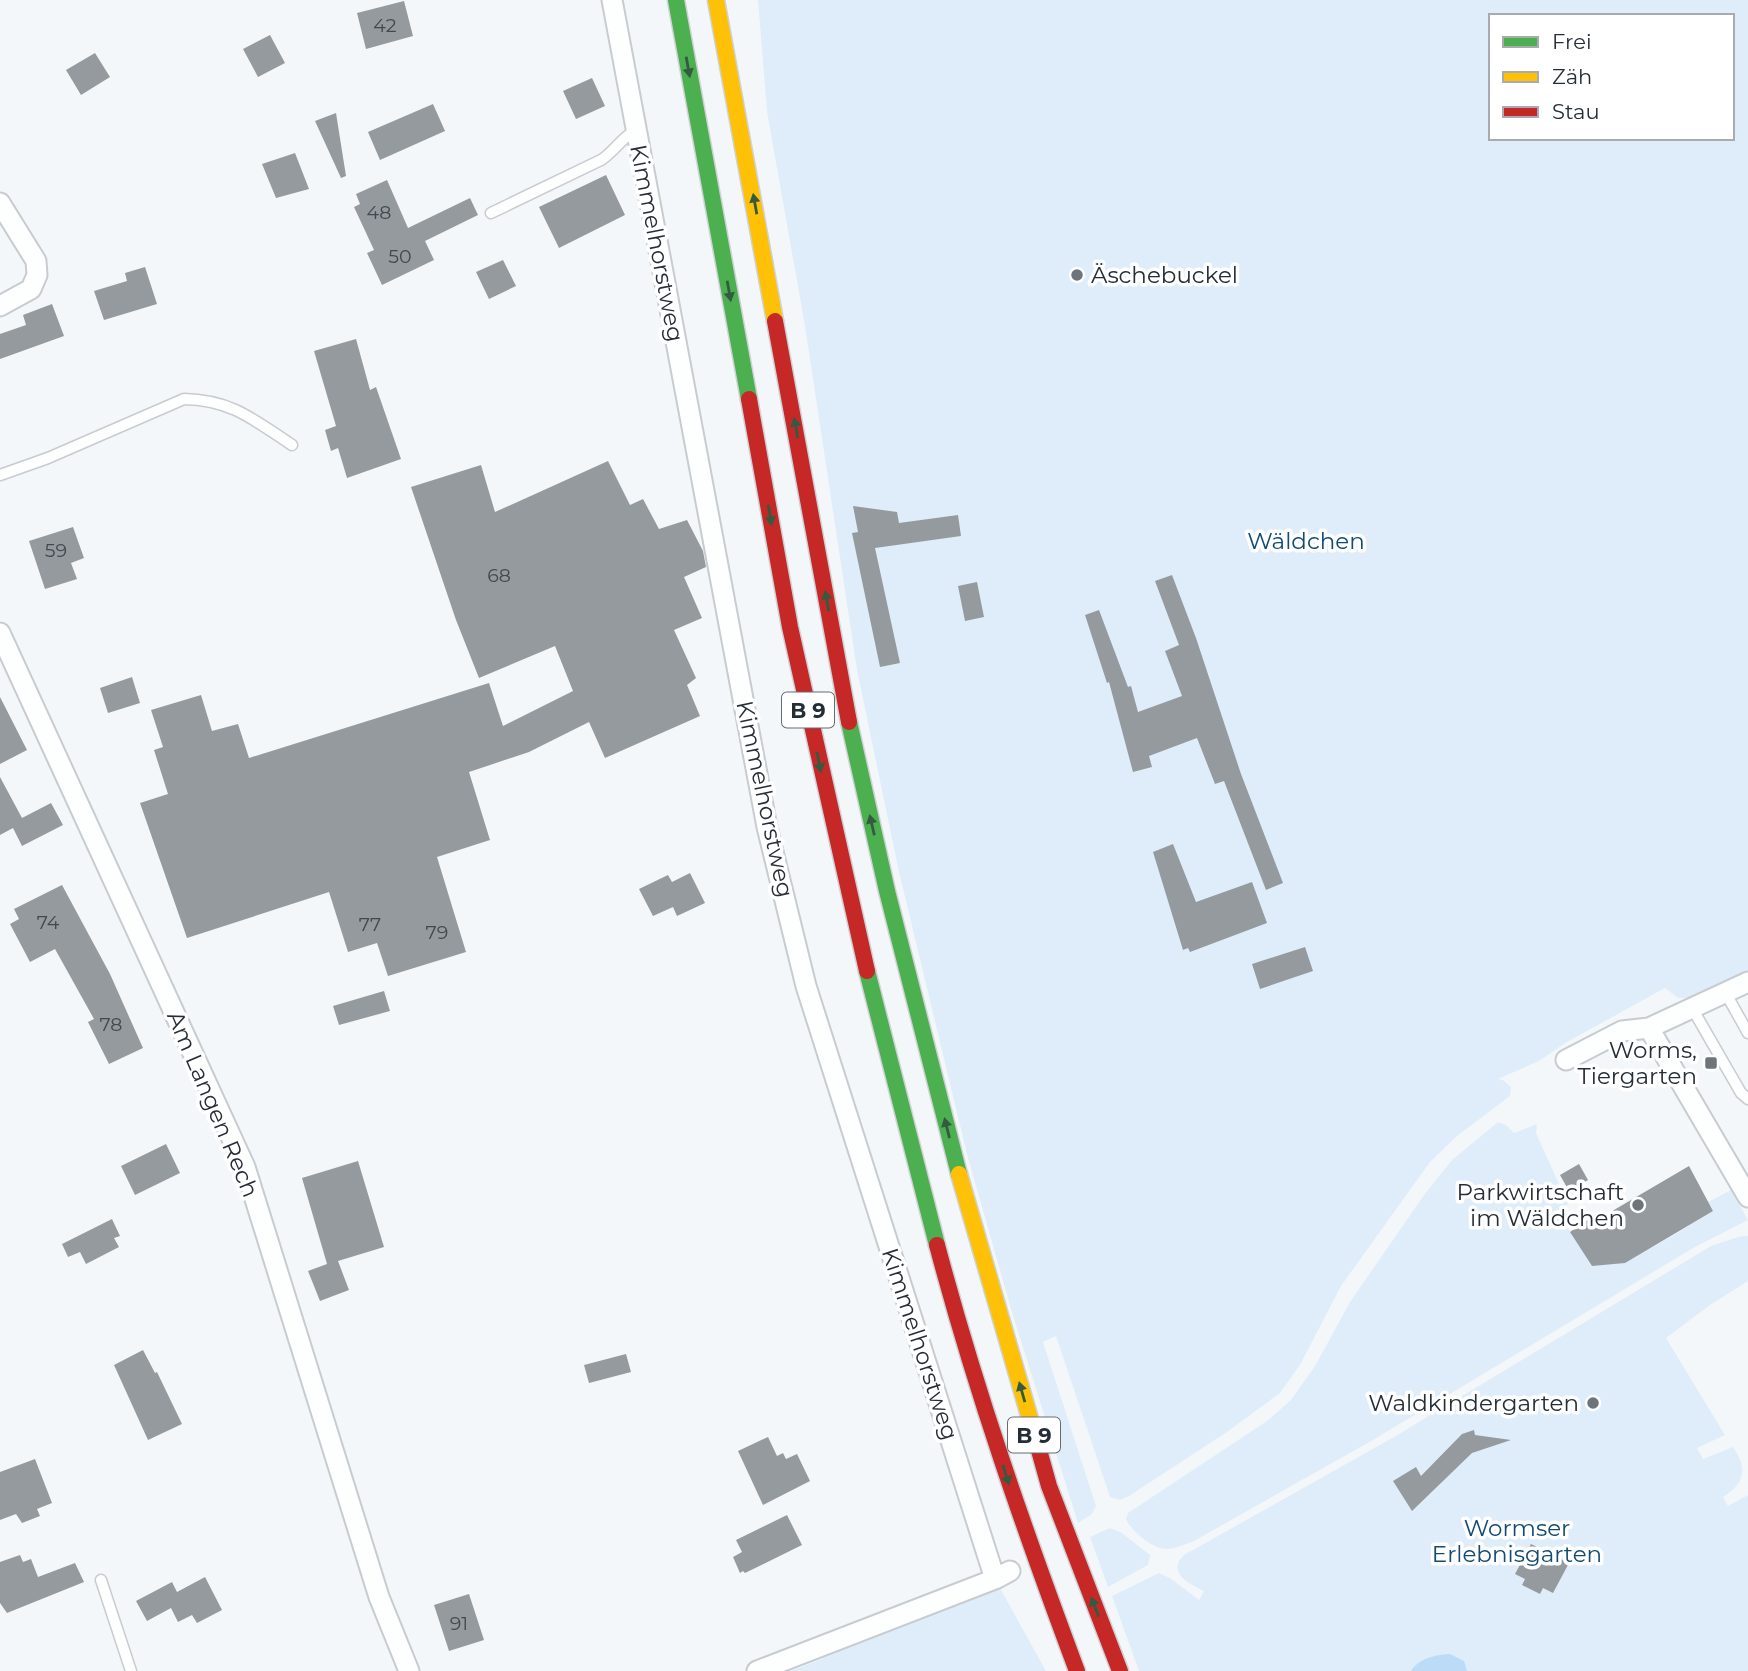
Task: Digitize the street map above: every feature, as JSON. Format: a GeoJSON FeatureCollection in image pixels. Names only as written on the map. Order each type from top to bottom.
{"type":"FeatureCollection","features":[{"type":"Feature","properties":{"kind":"highway","name":"B 9"},"geometry":{"type":"LineString","coordinates":[[676,0],[790,627],[887,1055],[963,1344],[1016,1507],[1077,1671]]}},
{"type":"Feature","properties":{"kind":"highway"},"geometry":{"type":"LineString","coordinates":[[716,0],[734,90]]}},
{"type":"Feature","properties":{"kind":"highway","name":"B 9"},"geometry":{"type":"LineString","coordinates":[[738,39],[734,90],[852,733],[887,891],[964,1194],[1049,1486],[1120,1671]]}},
{"type":"Feature","properties":{"kind":"street","name":"Kimmelhorstweg"},"geometry":{"type":"LineString","coordinates":[[612,0],[768,827],[803,973],[1002,1575],[757,1671]]}},
{"type":"Feature","properties":{"kind":"street"},"geometry":{"type":"LineString","coordinates":[[0,203],[36,261],[37,275],[32,289],[0,306]]}},
{"type":"Feature","properties":{"kind":"street","name":"Am Langen Rech"},"geometry":{"type":"LineString","coordinates":[[0,633],[245,1167],[379,1597],[410,1671]]}},
{"type":"Feature","properties":{"kind":"street"},"geometry":{"type":"LineString","coordinates":[[1566,1060],[1622,1031],[1649,1028],[1748,982]]}},
{"type":"Feature","properties":{"kind":"street"},"geometry":{"type":"LineString","coordinates":[[1649,1028],[1748,1197]]}},
{"type":"Feature","properties":{"kind":"lane"},"geometry":{"type":"LineString","coordinates":[[491,213],[601,160],[608,156],[626,135],[635,131]]}},
{"type":"Feature","properties":{"kind":"lane"},"geometry":{"type":"LineString","coordinates":[[0,475],[48,458],[184,399],[209,400],[230,406],[292,445]]}},
{"type":"Feature","properties":{"kind":"lane"},"geometry":{"type":"LineString","coordinates":[[1725,992],[1748,1033]]}},
{"type":"Feature","properties":{"kind":"lane"},"geometry":{"type":"LineString","coordinates":[[1692,1008],[1741,1093],[1748,1099]]}},
{"type":"Feature","properties":{"kind":"lane"},"geometry":{"type":"LineString","coordinates":[[101,1580],[131,1671]]}},
{"type":"Feature","properties":{"kind":"green space","name":"Wäldchen"},"geometry":{"type":"Polygon","coordinates":[[[758,0],[1748,0],[1748,975],[1687,998],[1678,998],[1665,988],[1567,1042],[1539,1061],[1498,1079],[1511,1087],[1510,1096],[1457,1136],[1430,1162],[1341,1286],[1300,1365],[1280,1393],[1227,1432],[1129,1496],[1120,1500],[1110,1497],[1056,1336],[1043,1342],[1096,1506],[1092,1514],[1078,1523],[1011,1309],[967,1154],[899,872],[857,670],[805,326],[767,112],[758,0]]]}},
{"type":"Feature","properties":{"kind":"green space"},"geometry":{"type":"Polygon","coordinates":[[[1498,1122],[1514,1133],[1537,1124],[1536,1133],[1568,1204],[1557,1211],[1592,1266],[1625,1259],[1655,1246],[1713,1211],[1708,1202],[1731,1190],[1748,1220],[1695,1247],[1373,1440],[1194,1541],[1166,1549],[1149,1543],[1137,1534],[1126,1519],[1128,1513],[1267,1421],[1291,1400],[1315,1366],[1350,1302],[1424,1195],[1452,1160],[1498,1122]]]}},
{"type":"Feature","properties":{"kind":"green space","name":"Wormser Erlebnisgarten"},"geometry":{"type":"Polygon","coordinates":[[[1748,1236],[1748,1281],[1666,1338],[1725,1435],[1697,1448],[1703,1459],[1733,1447],[1741,1462],[1740,1481],[1723,1497],[1728,1506],[1748,1495],[1748,1671],[1139,1671],[1112,1596],[1159,1573],[1199,1600],[1204,1591],[1186,1581],[1178,1572],[1179,1561],[1184,1555],[1394,1437],[1711,1246],[1748,1236]]]}},
{"type":"Feature","properties":{"kind":"green space"},"geometry":{"type":"Polygon","coordinates":[[[1110,1528],[1122,1533],[1150,1555],[1148,1565],[1108,1587],[1090,1537],[1110,1528]]]}},
{"type":"Feature","properties":{"kind":"green space"},"geometry":{"type":"Polygon","coordinates":[[[995,1579],[1046,1671],[790,1671],[815,1662],[995,1579]]]}},
{"type":"Feature","properties":{"kind":"water"},"geometry":{"type":"Polygon","coordinates":[[[1450,1654],[1464,1661],[1467,1671],[1411,1671],[1418,1663],[1428,1658],[1450,1654]]]}},
{"type":"Feature","properties":{"kind":"building"},"geometry":{"type":"Polygon","coordinates":[[[404,1],[413,36],[366,49],[357,13],[404,1]]]}},
{"type":"Feature","properties":{"kind":"building"},"geometry":{"type":"Polygon","coordinates":[[[270,35],[285,63],[258,77],[243,49],[270,35]]]}},
{"type":"Feature","properties":{"kind":"building"},"geometry":{"type":"Polygon","coordinates":[[[95,53],[110,77],[81,95],[66,70],[95,53]]]}},
{"type":"Feature","properties":{"kind":"building"},"geometry":{"type":"Polygon","coordinates":[[[592,78],[605,106],[576,119],[563,91],[592,78]]]}},
{"type":"Feature","properties":{"kind":"building"},"geometry":{"type":"Polygon","coordinates":[[[433,104],[445,131],[380,160],[368,132],[433,104]]]}},
{"type":"Feature","properties":{"kind":"building"},"geometry":{"type":"Polygon","coordinates":[[[336,113],[346,176],[341,178],[315,121],[336,113]]]}},
{"type":"Feature","properties":{"kind":"building"},"geometry":{"type":"Polygon","coordinates":[[[295,153],[309,189],[276,198],[262,164],[295,153]]]}},
{"type":"Feature","properties":{"kind":"building"},"geometry":{"type":"Polygon","coordinates":[[[606,175],[625,215],[559,248],[539,207],[606,175]]]}},
{"type":"Feature","properties":{"kind":"building"},"geometry":{"type":"Polygon","coordinates":[[[387,180],[408,228],[470,198],[478,215],[425,241],[434,260],[382,285],[367,253],[374,250],[354,207],[360,204],[356,194],[387,180]]]}},
{"type":"Feature","properties":{"kind":"building"},"geometry":{"type":"Polygon","coordinates":[[[503,260],[516,286],[489,299],[476,272],[503,260]]]}},
{"type":"Feature","properties":{"kind":"building"},"geometry":{"type":"Polygon","coordinates":[[[145,267],[157,304],[104,320],[94,291],[127,281],[125,273],[145,267]]]}},
{"type":"Feature","properties":{"kind":"building"},"geometry":{"type":"Polygon","coordinates":[[[52,304],[64,336],[0,359],[0,334],[26,325],[23,315],[52,304]]]}},
{"type":"Feature","properties":{"kind":"building"},"geometry":{"type":"Polygon","coordinates":[[[356,339],[370,390],[376,387],[401,459],[347,478],[338,448],[331,451],[325,430],[336,426],[314,351],[356,339]]]}},
{"type":"Feature","properties":{"kind":"building"},"geometry":{"type":"Polygon","coordinates":[[[608,461],[630,505],[643,499],[659,529],[687,520],[703,551],[706,567],[684,577],[702,618],[674,630],[696,678],[687,685],[700,716],[605,758],[589,722],[529,752],[469,772],[490,840],[437,857],[466,952],[388,976],[377,943],[348,952],[329,892],[187,938],[140,803],[168,794],[154,750],[163,747],[151,710],[201,695],[212,731],[238,724],[249,758],[489,683],[503,726],[573,691],[555,646],[479,678],[456,620],[411,487],[481,465],[495,512],[608,461]]]}},
{"type":"Feature","properties":{"kind":"building"},"geometry":{"type":"Polygon","coordinates":[[[853,506],[897,512],[899,523],[958,515],[961,536],[875,548],[900,663],[880,667],[852,533],[858,532],[853,506]]]}},
{"type":"Feature","properties":{"kind":"building"},"geometry":{"type":"Polygon","coordinates":[[[73,527],[84,558],[71,563],[77,579],[45,589],[29,541],[73,527]]]}},
{"type":"Feature","properties":{"kind":"building"},"geometry":{"type":"Polygon","coordinates":[[[1172,575],[1241,774],[1283,883],[1266,890],[1224,781],[1215,784],[1197,738],[1149,756],[1152,767],[1133,772],[1109,682],[1107,683],[1085,615],[1099,610],[1128,687],[1131,686],[1138,712],[1182,696],[1165,651],[1179,645],[1155,581],[1172,575]]]}},
{"type":"Feature","properties":{"kind":"building"},"geometry":{"type":"Polygon","coordinates":[[[977,582],[984,617],[965,621],[958,586],[977,582]]]}},
{"type":"Feature","properties":{"kind":"building"},"geometry":{"type":"Polygon","coordinates":[[[132,677],[140,703],[108,713],[100,688],[132,677]]]}},
{"type":"Feature","properties":{"kind":"building"},"geometry":{"type":"Polygon","coordinates":[[[0,697],[27,750],[0,764],[0,697]]]}},
{"type":"Feature","properties":{"kind":"building"},"geometry":{"type":"Polygon","coordinates":[[[0,777],[22,818],[51,803],[63,825],[22,846],[13,828],[0,835],[0,777]]]}},
{"type":"Feature","properties":{"kind":"building"},"geometry":{"type":"Polygon","coordinates":[[[1173,844],[1196,902],[1252,882],[1267,923],[1190,952],[1188,948],[1183,950],[1153,852],[1173,844]]]}},
{"type":"Feature","properties":{"kind":"building"},"geometry":{"type":"Polygon","coordinates":[[[690,873],[705,903],[677,916],[673,907],[653,916],[639,889],[668,875],[672,882],[690,873]]]}},
{"type":"Feature","properties":{"kind":"building"},"geometry":{"type":"Polygon","coordinates":[[[62,885],[110,974],[143,1048],[109,1064],[88,1022],[94,1019],[55,949],[30,962],[10,924],[19,919],[14,909],[62,885]]]}},
{"type":"Feature","properties":{"kind":"building"},"geometry":{"type":"Polygon","coordinates":[[[1305,947],[1313,971],[1260,989],[1252,964],[1305,947]]]}},
{"type":"Feature","properties":{"kind":"building"},"geometry":{"type":"Polygon","coordinates":[[[384,991],[390,1011],[339,1025],[333,1006],[384,991]]]}},
{"type":"Feature","properties":{"kind":"building"},"geometry":{"type":"Polygon","coordinates":[[[166,1144],[180,1173],[135,1195],[121,1166],[166,1144]]]}},
{"type":"Feature","properties":{"kind":"building"},"geometry":{"type":"Polygon","coordinates":[[[358,1161],[384,1247],[338,1261],[349,1290],[320,1301],[308,1271],[327,1264],[302,1178],[358,1161]]]}},
{"type":"Feature","properties":{"kind":"building"},"geometry":{"type":"Polygon","coordinates":[[[1579,1164],[1588,1180],[1569,1191],[1560,1175],[1579,1164]]]}},
{"type":"Feature","properties":{"kind":"building"},"geometry":{"type":"Polygon","coordinates":[[[1689,1166],[1713,1211],[1625,1263],[1592,1266],[1570,1232],[1599,1212],[1602,1217],[1689,1166]]]}},
{"type":"Feature","properties":{"kind":"building"},"geometry":{"type":"Polygon","coordinates":[[[112,1219],[120,1236],[114,1238],[119,1247],[86,1264],[80,1252],[68,1257],[62,1244],[112,1219]]]}},
{"type":"Feature","properties":{"kind":"building"},"geometry":{"type":"Polygon","coordinates":[[[143,1350],[155,1373],[157,1372],[182,1424],[148,1440],[114,1365],[143,1350]]]}},
{"type":"Feature","properties":{"kind":"building"},"geometry":{"type":"Polygon","coordinates":[[[626,1354],[631,1372],[589,1383],[584,1365],[626,1354]]]}},
{"type":"Feature","properties":{"kind":"building"},"geometry":{"type":"Polygon","coordinates":[[[1474,1430],[1475,1435],[1511,1440],[1472,1453],[1412,1511],[1393,1481],[1416,1467],[1421,1476],[1462,1434],[1474,1430]]]}},
{"type":"Feature","properties":{"kind":"building"},"geometry":{"type":"Polygon","coordinates":[[[768,1437],[777,1456],[783,1453],[786,1459],[797,1454],[810,1481],[763,1505],[738,1451],[768,1437]]]}},
{"type":"Feature","properties":{"kind":"building"},"geometry":{"type":"Polygon","coordinates":[[[35,1459],[52,1503],[37,1509],[40,1516],[22,1523],[16,1514],[0,1520],[0,1472],[35,1459]]]}},
{"type":"Feature","properties":{"kind":"building"},"geometry":{"type":"Polygon","coordinates":[[[787,1515],[802,1545],[740,1573],[733,1557],[742,1552],[736,1540],[787,1515]]]}},
{"type":"Feature","properties":{"kind":"building"},"geometry":{"type":"Polygon","coordinates":[[[1531,1544],[1569,1563],[1553,1593],[1543,1588],[1540,1594],[1522,1585],[1525,1579],[1515,1574],[1531,1544]]]}},
{"type":"Feature","properties":{"kind":"building"},"geometry":{"type":"Polygon","coordinates":[[[20,1555],[23,1562],[31,1559],[38,1577],[75,1563],[84,1582],[7,1613],[0,1603],[0,1562],[20,1555]]]}},
{"type":"Feature","properties":{"kind":"building"},"geometry":{"type":"Polygon","coordinates":[[[205,1577],[222,1610],[197,1623],[192,1615],[178,1622],[171,1608],[147,1621],[136,1601],[172,1582],[177,1592],[205,1577]]]}},
{"type":"Feature","properties":{"kind":"building"},"geometry":{"type":"Polygon","coordinates":[[[469,1594],[484,1640],[449,1651],[434,1605],[469,1594]]]}},
{"type":"Feature","properties":{"kind":"traffic: fast"},"geometry":{"type":"LineString","coordinates":[[676,0],[749,399]]}},
{"type":"Feature","properties":{"kind":"traffic: fast"},"geometry":{"type":"LineString","coordinates":[[849,722],[887,891],[959,1174]]}},
{"type":"Feature","properties":{"kind":"traffic: fast"},"geometry":{"type":"LineString","coordinates":[[867,971],[937,1245]]}},
{"type":"Feature","properties":{"kind":"traffic: slow"},"geometry":{"type":"LineString","coordinates":[[716,0],[775,321]]}},
{"type":"Feature","properties":{"kind":"traffic: slow"},"geometry":{"type":"LineString","coordinates":[[959,1174],[1037,1443]]}},
{"type":"Feature","properties":{"kind":"traffic: jam"},"geometry":{"type":"LineString","coordinates":[[775,321],[849,722]]}},
{"type":"Feature","properties":{"kind":"traffic: jam"},"geometry":{"type":"LineString","coordinates":[[749,399],[790,627],[867,971]]}},
{"type":"Feature","properties":{"kind":"traffic: jam"},"geometry":{"type":"LineString","coordinates":[[937,1245],[1002,1460],[1077,1671]]}},
{"type":"Feature","properties":{"kind":"traffic: jam"},"geometry":{"type":"LineString","coordinates":[[1037,1443],[1049,1486],[1120,1671]]}},
{"type":"Feature","properties":{"kind":"place","name":"Äschebuckel"},"geometry":{"type":"Point","coordinates":[1077,275]}},
{"type":"Feature","properties":{"kind":"place","name":"Worms, Tiergarten"},"geometry":{"type":"Point","coordinates":[1711,1063]}},
{"type":"Feature","properties":{"kind":"place","name":"Parkwirtschaft im Wäldchen"},"geometry":{"type":"Point","coordinates":[1638,1205]}},
{"type":"Feature","properties":{"kind":"place","name":"Waldkindergarten"},"geometry":{"type":"Point","coordinates":[1593,1403]}}]}
